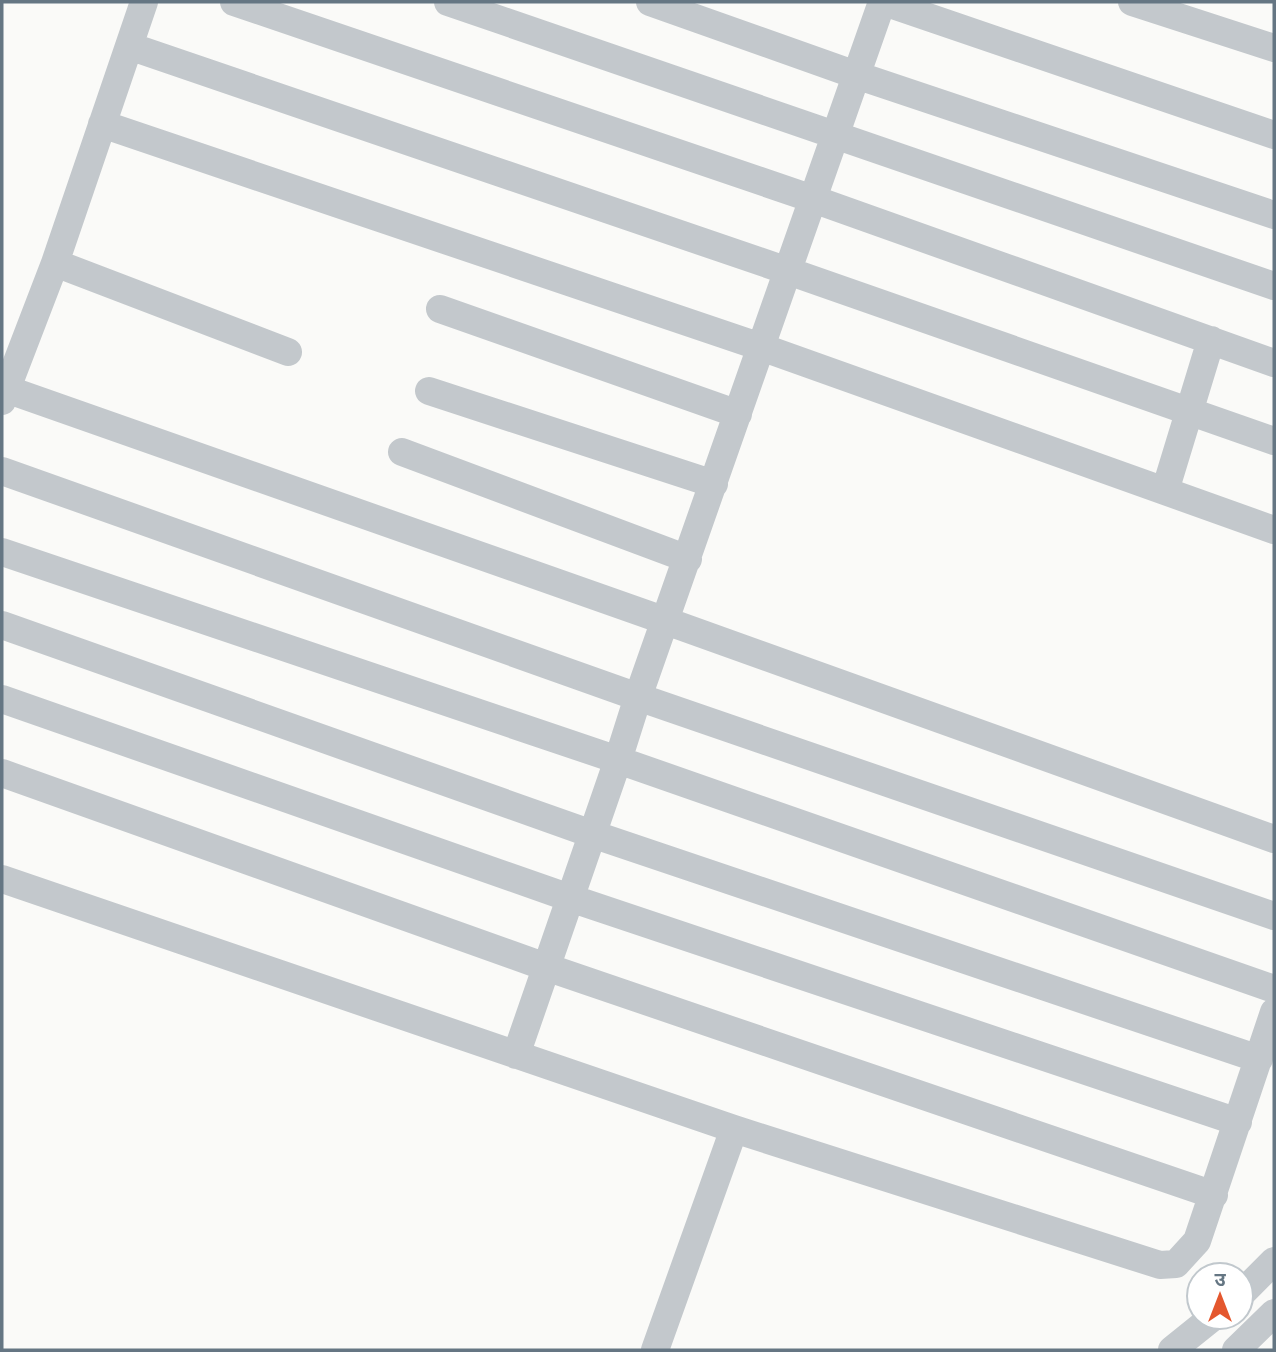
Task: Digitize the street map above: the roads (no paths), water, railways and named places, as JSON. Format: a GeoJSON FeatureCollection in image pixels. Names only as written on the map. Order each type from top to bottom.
{"type":"FeatureCollection","features":[{"type":"Feature","properties":{"kind":"street"},"geometry":{"type":"LineString","coordinates":[[144,2],[55,262],[4,395],[666,621],[1274,839]]}},
{"type":"Feature","properties":{"kind":"street"},"geometry":{"type":"LineString","coordinates":[[234,2],[813,199],[1274,363]]}},
{"type":"Feature","properties":{"kind":"street"},"geometry":{"type":"LineString","coordinates":[[448,2],[1274,286]]}},
{"type":"Feature","properties":{"kind":"street"},"geometry":{"type":"LineString","coordinates":[[650,2],[856,75],[1274,215]]}},
{"type":"Feature","properties":{"kind":"street"},"geometry":{"type":"LineString","coordinates":[[516,1055],[638,697],[883,2],[1274,135]]}},
{"type":"Feature","properties":{"kind":"street"},"geometry":{"type":"LineString","coordinates":[[1132,2],[1274,48]]}},
{"type":"Feature","properties":{"kind":"street"},"geometry":{"type":"LineString","coordinates":[[129,46],[788,271],[1274,441]]}},
{"type":"Feature","properties":{"kind":"street"},"geometry":{"type":"LineString","coordinates":[[102,124],[761,348],[1274,530]]}},
{"type":"Feature","properties":{"kind":"street"},"geometry":{"type":"LineString","coordinates":[[55,262],[288,352]]}},
{"type":"Feature","properties":{"kind":"street"},"geometry":{"type":"LineString","coordinates":[[440,309],[738,414]]}},
{"type":"Feature","properties":{"kind":"street"},"geometry":{"type":"LineString","coordinates":[[1166,491],[1211,340]]}},
{"type":"Feature","properties":{"kind":"street"},"geometry":{"type":"LineString","coordinates":[[429,391],[714,484]]}},
{"type":"Feature","properties":{"kind":"street"},"geometry":{"type":"LineString","coordinates":[[402,452],[688,559]]}},
{"type":"Feature","properties":{"kind":"street"},"geometry":{"type":"LineString","coordinates":[[2,471],[638,697],[1274,916]]}},
{"type":"Feature","properties":{"kind":"street"},"geometry":{"type":"LineString","coordinates":[[2,552],[618,760],[1274,989]]}},
{"type":"Feature","properties":{"kind":"street"},"geometry":{"type":"LineString","coordinates":[[2,625],[592,834],[1259,1059]]}},
{"type":"Feature","properties":{"kind":"street"},"geometry":{"type":"LineString","coordinates":[[2,699],[570,898],[1238,1122]]}},
{"type":"Feature","properties":{"kind":"street"},"geometry":{"type":"LineString","coordinates":[[2,773],[546,967],[1214,1195]]}},
{"type":"Feature","properties":{"kind":"street"},"geometry":{"type":"LineString","coordinates":[[2,879],[734,1129],[1160,1265],[1176,1264],[1197,1241],[1274,1012]]}},
{"type":"Feature","properties":{"kind":"street"},"geometry":{"type":"LineString","coordinates":[[655,1350],[734,1129]]}},
{"type":"Feature","properties":{"kind":"street"},"geometry":{"type":"LineString","coordinates":[[1255,1280],[1274,1261]]}},
{"type":"Feature","properties":{"kind":"street"},"geometry":{"type":"LineString","coordinates":[[1236,1350],[1274,1313]]}},
{"type":"Feature","properties":{"kind":"street"},"geometry":{"type":"LineString","coordinates":[[1172,1350],[1196,1331]]}}]}
